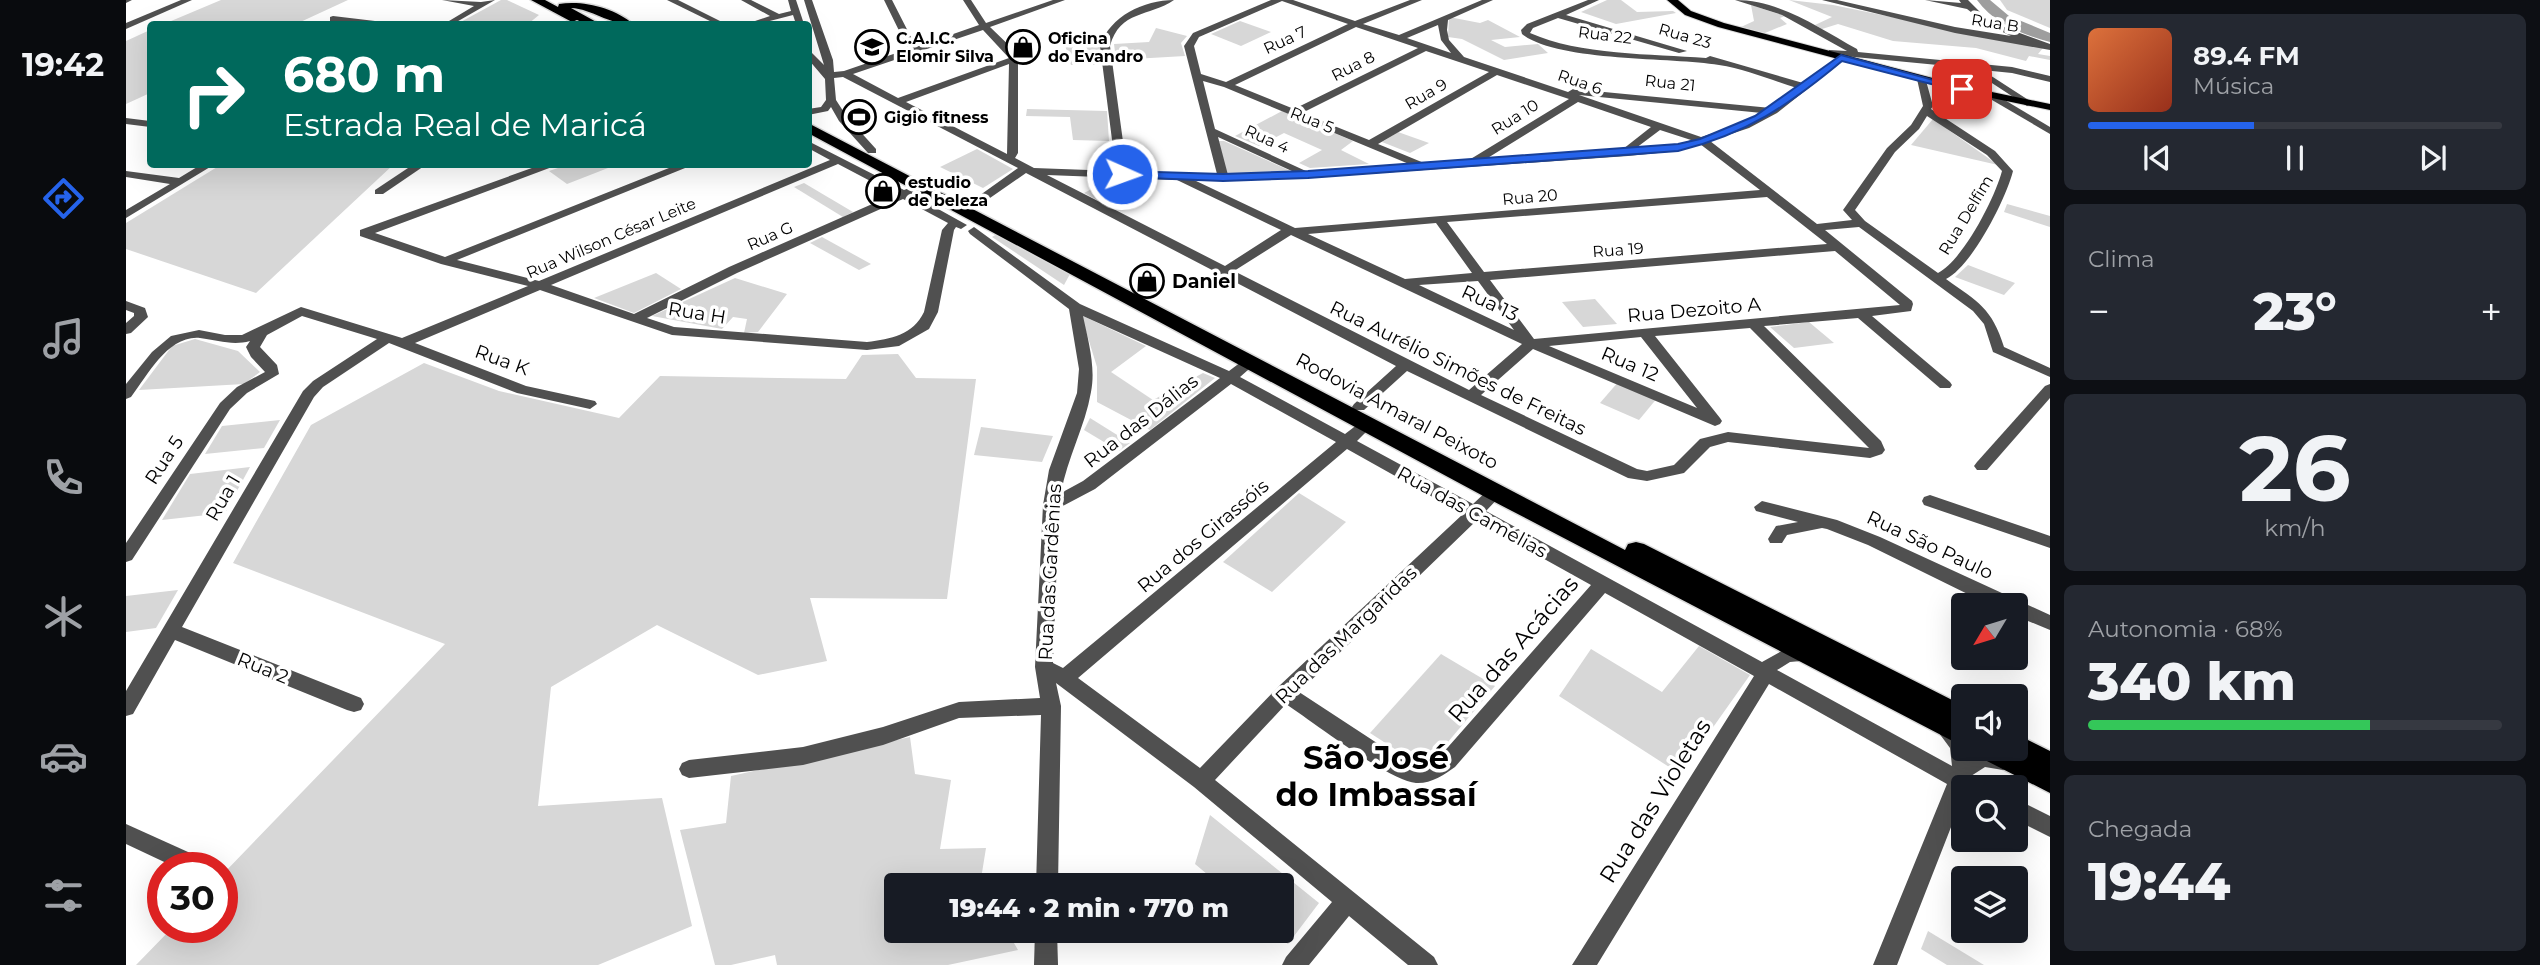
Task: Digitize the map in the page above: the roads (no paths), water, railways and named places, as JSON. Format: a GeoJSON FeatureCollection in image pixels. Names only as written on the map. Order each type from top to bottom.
{"type":"FeatureCollection","features":[{"type":"Feature","properties":{"kind":"highway"},"geometry":{"type":"LineString","coordinates":[[537,0],[577,21]]}},
{"type":"Feature","properties":{"kind":"highway"},"geometry":{"type":"LineString","coordinates":[[588,0],[629,21]]}},
{"type":"Feature","properties":{"kind":"highway"},"geometry":{"type":"LineString","coordinates":[[587,21],[565,11],[563,6],[568,3],[582,3],[621,21]]}},
{"type":"Feature","properties":{"kind":"highway","name":"Rodovia Amaral Peixoto"},"geometry":{"type":"LineString","coordinates":[[812,116],[872,151],[972,222],[1951,712]]}},
{"type":"Feature","properties":{"kind":"highway","name":"Rodovia Amaral Peixoto"},"geometry":{"type":"LineString","coordinates":[[812,129],[921,187],[972,222],[1363,416],[1495,493],[1951,730]]}},
{"type":"Feature","properties":{"kind":"highway"},"geometry":{"type":"LineString","coordinates":[[2028,758],[2050,764]]}},
{"type":"Feature","properties":{"kind":"highway"},"geometry":{"type":"LineString","coordinates":[[2023,761],[2050,781]]}},
{"type":"Feature","properties":{"kind":"main road"},"geometry":{"type":"LineString","coordinates":[[1672,0],[1681,9],[1701,19],[1995,98],[2050,107]]}},
{"type":"Feature","properties":{"kind":"street"},"geometry":{"type":"LineString","coordinates":[[126,28],[188,0]]}},
{"type":"Feature","properties":{"kind":"street"},"geometry":{"type":"LineString","coordinates":[[446,0],[487,2]]}},
{"type":"Feature","properties":{"kind":"street"},"geometry":{"type":"LineString","coordinates":[[671,0],[716,21]]}},
{"type":"Feature","properties":{"kind":"street"},"geometry":{"type":"LineString","coordinates":[[745,0],[776,16]]}},
{"type":"Feature","properties":{"kind":"street"},"geometry":{"type":"LineString","coordinates":[[888,0],[914,52]]}},
{"type":"Feature","properties":{"kind":"street"},"geometry":{"type":"LineString","coordinates":[[967,0],[985,27],[1013,54],[1013,153],[1007,160]]}},
{"type":"Feature","properties":{"kind":"street"},"geometry":{"type":"LineString","coordinates":[[1122,174],[1105,46],[1107,35],[1113,26],[1125,17],[1170,0]]}},
{"type":"Feature","properties":{"kind":"street"},"geometry":{"type":"LineString","coordinates":[[1223,177],[1189,46],[1196,35],[1278,0]]}},
{"type":"Feature","properties":{"kind":"street","name":"Rua 6"},"geometry":{"type":"LineString","coordinates":[[1285,0],[1703,141],[1837,247]]}},
{"type":"Feature","properties":{"kind":"street","name":"Rua 7"},"geometry":{"type":"LineString","coordinates":[[1227,85],[1357,23],[1414,0]]}},
{"type":"Feature","properties":{"kind":"street"},"geometry":{"type":"LineString","coordinates":[[1400,38],[1489,0]]}},
{"type":"Feature","properties":{"kind":"street"},"geometry":{"type":"LineString","coordinates":[[1557,15],[1595,0]]}},
{"type":"Feature","properties":{"kind":"street"},"geometry":{"type":"LineString","coordinates":[[1739,0],[1785,13],[1862,55]]}},
{"type":"Feature","properties":{"kind":"street","name":"Rua B"},"geometry":{"type":"LineString","coordinates":[[1826,0],[1955,30],[2037,43]]}},
{"type":"Feature","properties":{"kind":"street"},"geometry":{"type":"LineString","coordinates":[[1929,0],[1966,3],[1992,23],[2050,47]]}},
{"type":"Feature","properties":{"kind":"street"},"geometry":{"type":"LineString","coordinates":[[829,80],[1054,1]]}},
{"type":"Feature","properties":{"kind":"street"},"geometry":{"type":"LineString","coordinates":[[453,21],[487,2]]}},
{"type":"Feature","properties":{"kind":"street"},"geometry":{"type":"LineString","coordinates":[[760,21],[809,2],[824,46],[831,100],[843,119],[872,151]]}},
{"type":"Feature","properties":{"kind":"street","name":"Rua 22"},"geometry":{"type":"LineString","coordinates":[[1557,15],[1525,30],[1531,38],[1577,48],[1718,62]]}},
{"type":"Feature","properties":{"kind":"street","name":"Rua 23"},"geometry":{"type":"LineString","coordinates":[[1557,15],[1805,87]]}},
{"type":"Feature","properties":{"kind":"street"},"geometry":{"type":"LineString","coordinates":[[1446,18],[1441,30],[1443,36],[1461,59]]}},
{"type":"Feature","properties":{"kind":"street"},"geometry":{"type":"LineString","coordinates":[[333,19],[350,21]]}},
{"type":"Feature","properties":{"kind":"street"},"geometry":{"type":"LineString","coordinates":[[126,28],[142,33]]}},
{"type":"Feature","properties":{"kind":"street"},"geometry":{"type":"LineString","coordinates":[[812,54],[824,46]]}},
{"type":"Feature","properties":{"kind":"street","name":"Rua 8"},"geometry":{"type":"LineString","coordinates":[[1294,113],[1426,47]]}},
{"type":"Feature","properties":{"kind":"street"},"geometry":{"type":"LineString","coordinates":[[1815,51],[2012,70],[2050,79]]}},
{"type":"Feature","properties":{"kind":"street"},"geometry":{"type":"LineString","coordinates":[[812,58],[829,80],[856,82]]}},
{"type":"Feature","properties":{"kind":"street"},"geometry":{"type":"LineString","coordinates":[[972,222],[1026,170],[1223,177],[1308,175],[1678,148],[1745,126],[1773,111],[1841,58]]}},
{"type":"Feature","properties":{"kind":"street"},"geometry":{"type":"LineString","coordinates":[[895,102],[1014,59]]}},
{"type":"Feature","properties":{"kind":"street"},"geometry":{"type":"LineString","coordinates":[[1971,66],[2027,103]]}},
{"type":"Feature","properties":{"kind":"street","name":"Rua 9"},"geometry":{"type":"LineString","coordinates":[[1370,144],[1497,71]]}},
{"type":"Feature","properties":{"kind":"street","name":"Rua Aurélio Simões de Freitas"},"geometry":{"type":"LineString","coordinates":[[845,74],[1405,365],[1616,468],[1647,476],[1679,469],[1705,443],[1728,437]]}},
{"type":"Feature","properties":{"kind":"street","name":"Rua 5"},"geometry":{"type":"LineString","coordinates":[[1197,76],[1227,85],[1426,167]]}},
{"type":"Feature","properties":{"kind":"street"},"geometry":{"type":"LineString","coordinates":[[1922,79],[1928,106],[1926,110],[1849,209],[1861,223],[1984,313],[1993,329],[1998,349],[2050,373]]}},
{"type":"Feature","properties":{"kind":"street","name":"Rua 21"},"geometry":{"type":"LineString","coordinates":[[1563,93],[1589,91],[1773,111]]}},
{"type":"Feature","properties":{"kind":"street","name":"Rua 10"},"geometry":{"type":"LineString","coordinates":[[1471,163],[1577,98]]}},
{"type":"Feature","properties":{"kind":"street"},"geometry":{"type":"LineString","coordinates":[[1995,98],[2050,131]]}},
{"type":"Feature","properties":{"kind":"street"},"geometry":{"type":"LineString","coordinates":[[812,113],[824,109],[831,100]]}},
{"type":"Feature","properties":{"kind":"street","name":"Rua Delfim"},"geometry":{"type":"LineString","coordinates":[[1926,110],[1991,153],[2008,171],[2007,181],[1952,270],[1938,278]]}},
{"type":"Feature","properties":{"kind":"street"},"geometry":{"type":"LineString","coordinates":[[126,121],[147,124]]}},
{"type":"Feature","properties":{"kind":"street"},"geometry":{"type":"LineString","coordinates":[[1628,153],[1629,149],[1658,125]]}},
{"type":"Feature","properties":{"kind":"street","name":"Rua 4"},"geometry":{"type":"LineString","coordinates":[[1212,131],[1308,175]]}},
{"type":"Feature","properties":{"kind":"street","name":"Rua das Camélias"},"geometry":{"type":"LineString","coordinates":[[812,146],[904,195],[972,222],[1075,307],[1229,377],[1602,584],[1768,668],[1959,775]]}},
{"type":"Feature","properties":{"kind":"street","name":"Rua Wilson César Leite"},"geometry":{"type":"LineString","coordinates":[[395,340],[538,285],[839,160]]}},
{"type":"Feature","properties":{"kind":"street"},"geometry":{"type":"LineString","coordinates":[[126,215],[204,168]]}},
{"type":"Feature","properties":{"kind":"street"},"geometry":{"type":"LineString","coordinates":[[379,192],[416,168]]}},
{"type":"Feature","properties":{"kind":"street","name":"Rua H"},"geometry":{"type":"LineString","coordinates":[[544,168],[364,233],[445,261],[538,285],[672,331],[867,346],[900,342],[924,326],[932,312],[948,230],[972,222]]}},
{"type":"Feature","properties":{"kind":"street"},"geometry":{"type":"LineString","coordinates":[[445,261],[680,168]]}},
{"type":"Feature","properties":{"kind":"street"},"geometry":{"type":"LineString","coordinates":[[126,174],[181,182]]}},
{"type":"Feature","properties":{"kind":"street"},"geometry":{"type":"LineString","coordinates":[[1177,176],[1292,231]]}},
{"type":"Feature","properties":{"kind":"street","name":"Rua G"},"geometry":{"type":"LineString","coordinates":[[634,319],[733,270],[921,187]]}},
{"type":"Feature","properties":{"kind":"street","name":"Rua 20"},"geometry":{"type":"LineString","coordinates":[[1224,272],[1292,231],[1769,193]]}},
{"type":"Feature","properties":{"kind":"street","name":"Rua 13"},"geometry":{"type":"LineString","coordinates":[[1439,220],[1531,343]]}},
{"type":"Feature","properties":{"kind":"street"},"geometry":{"type":"LineString","coordinates":[[1815,228],[1861,223]]}},
{"type":"Feature","properties":{"kind":"street","name":"Rua 13"},"geometry":{"type":"LineString","coordinates":[[1292,231],[1531,343]]}},
{"type":"Feature","properties":{"kind":"street","name":"Rua 19"},"geometry":{"type":"LineString","coordinates":[[1402,283],[1837,247]]}},
{"type":"Feature","properties":{"kind":"street","name":"Rua Dezoito A"},"geometry":{"type":"LineString","coordinates":[[1531,343],[1906,308],[1907,304],[1837,247]]}},
{"type":"Feature","properties":{"kind":"street"},"geometry":{"type":"LineString","coordinates":[[126,305],[140,311],[141,317],[126,330]]}},
{"type":"Feature","properties":{"kind":"street","name":"Rua das Gardênias"},"geometry":{"type":"LineString","coordinates":[[1047,873],[1051,706],[1044,667],[1051,505],[1057,470],[1084,393],[1086,369],[1075,307]]}},
{"type":"Feature","properties":{"kind":"street","name":"Rua K"},"geometry":{"type":"LineString","coordinates":[[261,334],[293,311],[395,340],[522,390],[590,404]]}},
{"type":"Feature","properties":{"kind":"street"},"geometry":{"type":"LineString","coordinates":[[1861,314],[1945,385]]}},
{"type":"Feature","properties":{"kind":"street"},"geometry":{"type":"LineString","coordinates":[[1645,333],[1728,437],[1866,453],[1877,450],[1870,438],[1754,324]]}},
{"type":"Feature","properties":{"kind":"street"},"geometry":{"type":"LineString","coordinates":[[126,394],[165,346],[174,339],[198,334],[230,341],[261,334]]}},
{"type":"Feature","properties":{"kind":"street","name":"Rua 5"},"geometry":{"type":"LineString","coordinates":[[126,556],[225,406],[242,390],[272,374],[272,368],[256,354],[253,347],[261,334]]}},
{"type":"Feature","properties":{"kind":"street","name":"Rua 1"},"geometry":{"type":"LineString","coordinates":[[126,708],[308,394],[318,384],[395,340]]}},
{"type":"Feature","properties":{"kind":"street"},"geometry":{"type":"LineString","coordinates":[[1471,396],[1531,343]]}},
{"type":"Feature","properties":{"kind":"street","name":"Rua 12"},"geometry":{"type":"LineString","coordinates":[[1531,343],[1715,421]]}},
{"type":"Feature","properties":{"kind":"street","name":"Rua das Dálias"},"geometry":{"type":"LineString","coordinates":[[1051,505],[1089,485],[1250,362]]}},
{"type":"Feature","properties":{"kind":"street","name":"Rua dos Girassóis"},"geometry":{"type":"LineString","coordinates":[[1064,678],[1346,442],[1363,416],[1405,365]]}},
{"type":"Feature","properties":{"kind":"street"},"geometry":{"type":"LineString","coordinates":[[1982,466],[2050,390]]}},
{"type":"Feature","properties":{"kind":"street","name":"Rua das Margaridas"},"geometry":{"type":"LineString","coordinates":[[1201,781],[1285,693],[1495,493]]}},
{"type":"Feature","properties":{"kind":"street"},"geometry":{"type":"LineString","coordinates":[[1930,501],[2050,542]]}},
{"type":"Feature","properties":{"kind":"street","name":"Rua São Paulo"},"geometry":{"type":"LineString","coordinates":[[1762,507],[1832,524],[1983,593]]}},
{"type":"Feature","properties":{"kind":"street","name":"Rua São Paulo"},"geometry":{"type":"LineString","coordinates":[[1776,538],[1782,530],[1786,531],[1793,526],[1832,524]]}},
{"type":"Feature","properties":{"kind":"street","name":"Rua das Acácias"},"geometry":{"type":"LineString","coordinates":[[1285,693],[1399,769],[1418,775],[1429,774],[1448,761],[1602,584]]}},
{"type":"Feature","properties":{"kind":"street"},"geometry":{"type":"LineString","coordinates":[[2028,613],[2050,623]]}},
{"type":"Feature","properties":{"kind":"street"},"geometry":{"type":"LineString","coordinates":[[1757,630],[1769,646],[1768,668]]}},
{"type":"Feature","properties":{"kind":"street","name":"Rua 2"},"geometry":{"type":"LineString","coordinates":[[172,631],[354,704]]}},
{"type":"Feature","properties":{"kind":"street"},"geometry":{"type":"LineString","coordinates":[[1768,668],[1787,655],[1805,654]]}},
{"type":"Feature","properties":{"kind":"street"},"geometry":{"type":"LineString","coordinates":[[1044,667],[1064,678],[1201,781],[1426,965]]}},
{"type":"Feature","properties":{"kind":"street","name":"Rua das Violetas"},"geometry":{"type":"LineString","coordinates":[[1584,965],[1768,668]]}},
{"type":"Feature","properties":{"kind":"street"},"geometry":{"type":"LineString","coordinates":[[689,769],[803,757],[883,736],[959,710],[1051,706]]}},
{"type":"Feature","properties":{"kind":"street"},"geometry":{"type":"LineString","coordinates":[[1943,726],[1959,745],[1965,775]]}},
{"type":"Feature","properties":{"kind":"street"},"geometry":{"type":"LineString","coordinates":[[1969,775],[1981,761]]}},
{"type":"Feature","properties":{"kind":"street"},"geometry":{"type":"LineString","coordinates":[[1885,965],[1951,813]]}},
{"type":"Feature","properties":{"kind":"street"},"geometry":{"type":"LineString","coordinates":[[2028,815],[2050,827]]}},
{"type":"Feature","properties":{"kind":"street"},"geometry":{"type":"LineString","coordinates":[[126,834],[165,852]]}},
{"type":"Feature","properties":{"kind":"street"},"geometry":{"type":"LineString","coordinates":[[1294,965],[1347,901]]}},
{"type":"Feature","properties":{"kind":"street"},"geometry":{"type":"LineString","coordinates":[[1046,943],[1046,965]]}},
{"type":"Feature","properties":{"kind":"waterway"},"geometry":{"type":"LineString","coordinates":[[1983,0],[2004,19],[2050,38]]}},
{"type":"Feature","properties":{"kind":"place","name":"C.A.I.C. Elomir Silva"},"geometry":{"type":"Point","coordinates":[872,47]}},
{"type":"Feature","properties":{"kind":"place","name":"Oficina do Evandro"},"geometry":{"type":"Point","coordinates":[1023,47]}},
{"type":"Feature","properties":{"kind":"place","name":"Gigio fitness"},"geometry":{"type":"Point","coordinates":[859,117]}},
{"type":"Feature","properties":{"kind":"place","name":"estudio de beleza"},"geometry":{"type":"Point","coordinates":[883,191]}},
{"type":"Feature","properties":{"kind":"place","name":"Daniel"},"geometry":{"type":"Point","coordinates":[1147,281]}},
{"type":"Feature","properties":{"kind":"district","name":"São José do Imbassaí"},"geometry":{"type":"Point","coordinates":[1376,776]}}]}
